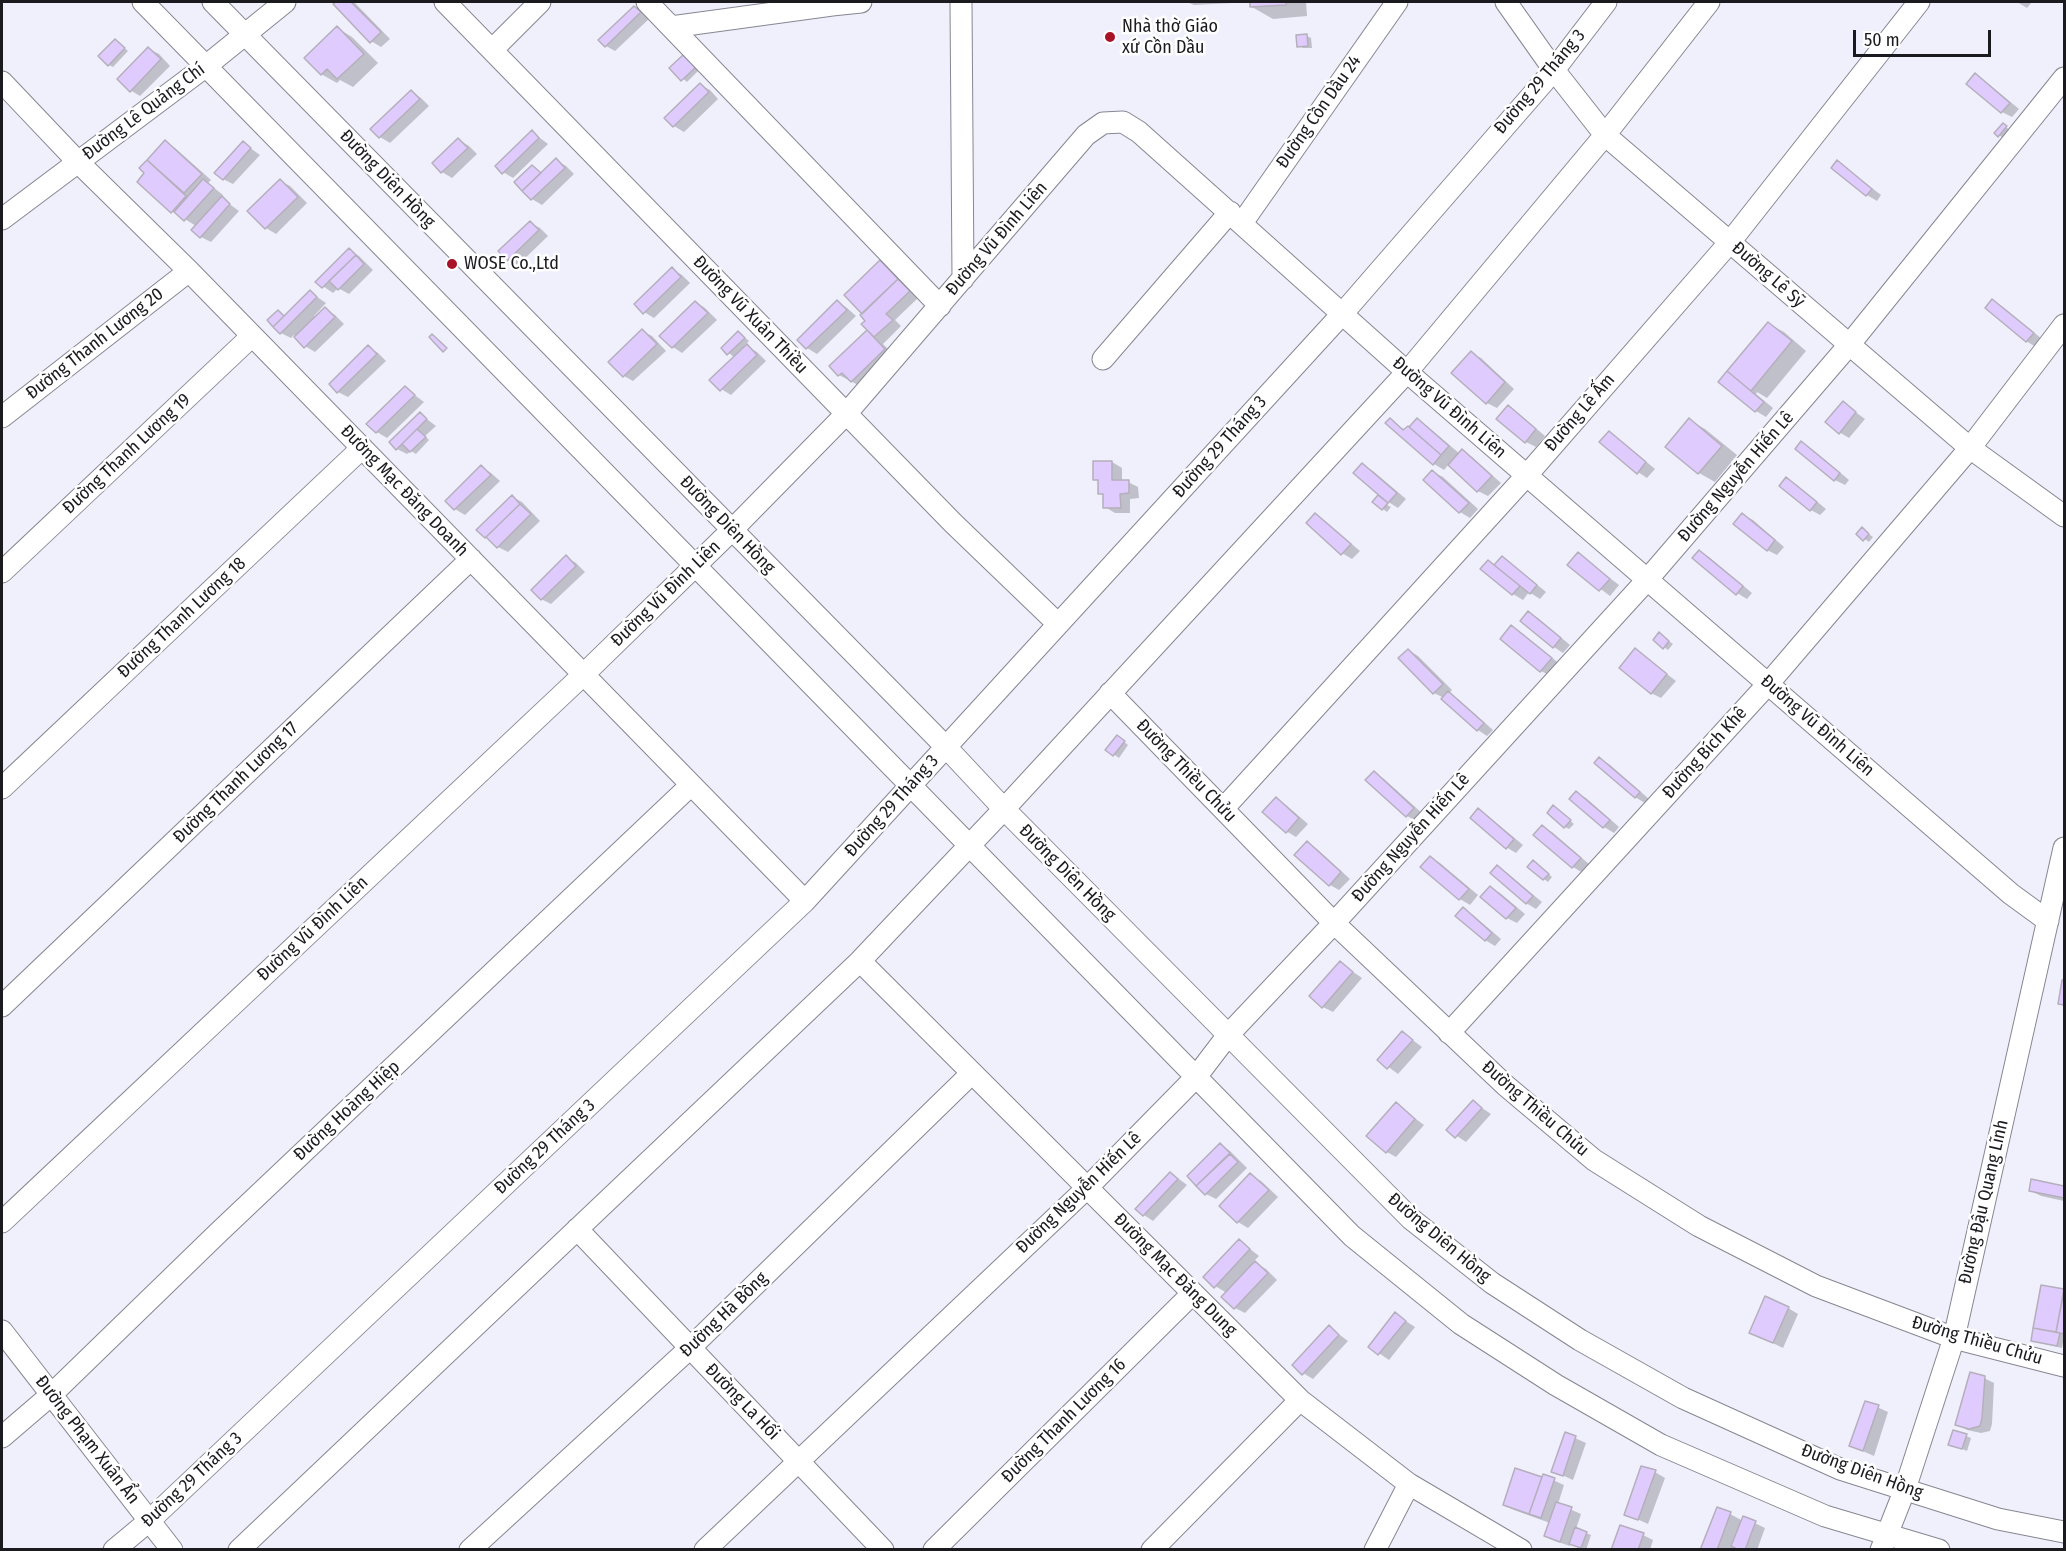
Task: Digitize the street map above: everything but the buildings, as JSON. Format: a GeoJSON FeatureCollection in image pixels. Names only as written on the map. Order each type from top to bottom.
{"type":"FeatureCollection","features":[{"type":"Feature","properties":{"kind":"street"},"geometry":{"type":"LineString","coordinates":[[143,2],[1352,1236],[1461,1324],[1556,1385],[1661,1445],[1884,1542],[1939,1550]]}},
{"type":"Feature","properties":{"kind":"street","name":"Đường Diên Hồng"},"geometry":{"type":"LineString","coordinates":[[213,2],[946,747],[1004,809],[1411,1219],[1492,1283],[1580,1340],[1683,1398],[1840,1469],[1998,1519],[2064,1532]]}},
{"type":"Feature","properties":{"kind":"street","name":"Đường Lê Quảng Chí"},"geometry":{"type":"LineString","coordinates":[[2,219],[206,66],[285,2]]}},
{"type":"Feature","properties":{"kind":"street","name":"Đường Vũ Xuân Thiều"},"geometry":{"type":"LineString","coordinates":[[445,2],[953,523],[1058,624]]}},
{"type":"Feature","properties":{"kind":"street"},"geometry":{"type":"LineString","coordinates":[[492,50],[540,2]]}},
{"type":"Feature","properties":{"kind":"street"},"geometry":{"type":"LineString","coordinates":[[647,2],[940,306]]}},
{"type":"Feature","properties":{"kind":"street"},"geometry":{"type":"LineString","coordinates":[[671,27],[830,3],[861,2]]}},
{"type":"Feature","properties":{"kind":"street"},"geometry":{"type":"LineString","coordinates":[[961,2],[963,279]]}},
{"type":"Feature","properties":{"kind":"street","name":"Đường Cồn Dầu 24"},"geometry":{"type":"LineString","coordinates":[[1103,359],[1236,218],[1396,2]]}},
{"type":"Feature","properties":{"kind":"street","name":"Đường Lê Sỹ"},"geometry":{"type":"LineString","coordinates":[[1506,2],[1554,70],[1605,135],[1970,448],[2064,516]]}},
{"type":"Feature","properties":{"kind":"street","name":"Đường 29 Tháng 3"},"geometry":{"type":"LineString","coordinates":[[114,1550],[149,1521],[805,901],[1342,313],[1554,70],[1606,2]]}},
{"type":"Feature","properties":{"kind":"street"},"geometry":{"type":"LineString","coordinates":[[239,1550],[860,961],[1004,809],[1407,372],[1605,135],[1709,2]]}},
{"type":"Feature","properties":{"kind":"street","name":"Đường Lê Ấm"},"geometry":{"type":"LineString","coordinates":[[1223,809],[1527,476],[1730,242],[1918,2]]}},
{"type":"Feature","properties":{"kind":"street","name":"Đường Nguyễn Hiến Lê"},"geometry":{"type":"LineString","coordinates":[[705,1550],[1087,1188],[1196,1077],[1228,1035],[1334,923],[1647,580],[1849,345],[2064,78]]}},
{"type":"Feature","properties":{"kind":"street","name":"Đường Mạc Đăng Doanh"},"geometry":{"type":"LineString","coordinates":[[2,82],[805,901]]}},
{"type":"Feature","properties":{"kind":"street","name":"Đường Vũ Đình Liên"},"geometry":{"type":"LineString","coordinates":[[2,1222],[696,566],[846,414],[1086,135],[1103,123],[1123,122],[1139,132],[1407,372],[2011,894],[2048,921]]}},
{"type":"Feature","properties":{"kind":"street","name":"Đường Thanh Lương 20"},"geometry":{"type":"LineString","coordinates":[[2,417],[189,271]]}},
{"type":"Feature","properties":{"kind":"street","name":"Đường Bích Khê"},"geometry":{"type":"LineString","coordinates":[[1449,1033],[1768,684],[1970,448],[2064,325]]}},
{"type":"Feature","properties":{"kind":"street","name":"Đường Thanh Lương 19"},"geometry":{"type":"LineString","coordinates":[[2,572],[252,336]]}},
{"type":"Feature","properties":{"kind":"street","name":"Đường Thanh Lương 18"},"geometry":{"type":"LineString","coordinates":[[2,788],[362,448]]}},
{"type":"Feature","properties":{"kind":"street","name":"Đường Thanh Lương 17"},"geometry":{"type":"LineString","coordinates":[[2,1006],[471,559]]}},
{"type":"Feature","properties":{"kind":"street","name":"Đường Thiều Chửu"},"geometry":{"type":"LineString","coordinates":[[1110,693],[1334,923],[1505,1085],[1594,1160],[1699,1226],[1816,1286],[1954,1338],[2064,1366]]}},
{"type":"Feature","properties":{"kind":"street","name":"Đường Hoàng Hiệp"},"geometry":{"type":"LineString","coordinates":[[2,1437],[51,1395],[226,1225],[692,785]]}},
{"type":"Feature","properties":{"kind":"street","name":"Đường Đậu Quang Lĩnh"},"geometry":{"type":"LineString","coordinates":[[1884,1542],[1905,1489],[1954,1338],[2064,848]]}},
{"type":"Feature","properties":{"kind":"street","name":"Đường Mạc Đăng Dung"},"geometry":{"type":"LineString","coordinates":[[860,961],[1300,1400],[1409,1484],[1521,1550]]}},
{"type":"Feature","properties":{"kind":"street","name":"Đường Hà Bồng"},"geometry":{"type":"LineString","coordinates":[[470,1550],[690,1348],[972,1073]]}},
{"type":"Feature","properties":{"kind":"street","name":"Đường La Hối"},"geometry":{"type":"LineString","coordinates":[[577,1229],[883,1550]]}},
{"type":"Feature","properties":{"kind":"street","name":"Đường Thanh Lương 16"},"geometry":{"type":"LineString","coordinates":[[934,1550],[1193,1293]]}},
{"type":"Feature","properties":{"kind":"street","name":"Đường Phạm Xuân Ẩn"},"geometry":{"type":"LineString","coordinates":[[2,1331],[172,1550]]}},
{"type":"Feature","properties":{"kind":"street"},"geometry":{"type":"LineString","coordinates":[[1152,1550],[1300,1400]]}},
{"type":"Feature","properties":{"kind":"street"},"geometry":{"type":"LineString","coordinates":[[1375,1550],[1409,1484]]}},
{"type":"Feature","properties":{"kind":"place","name":"Nhà thờ Giáo xứ Cồn Dầu"},"geometry":{"type":"Point","coordinates":[1110,37]}},
{"type":"Feature","properties":{"kind":"place","name":"WOSE Co.,Ltd"},"geometry":{"type":"Point","coordinates":[452,264]}}]}
